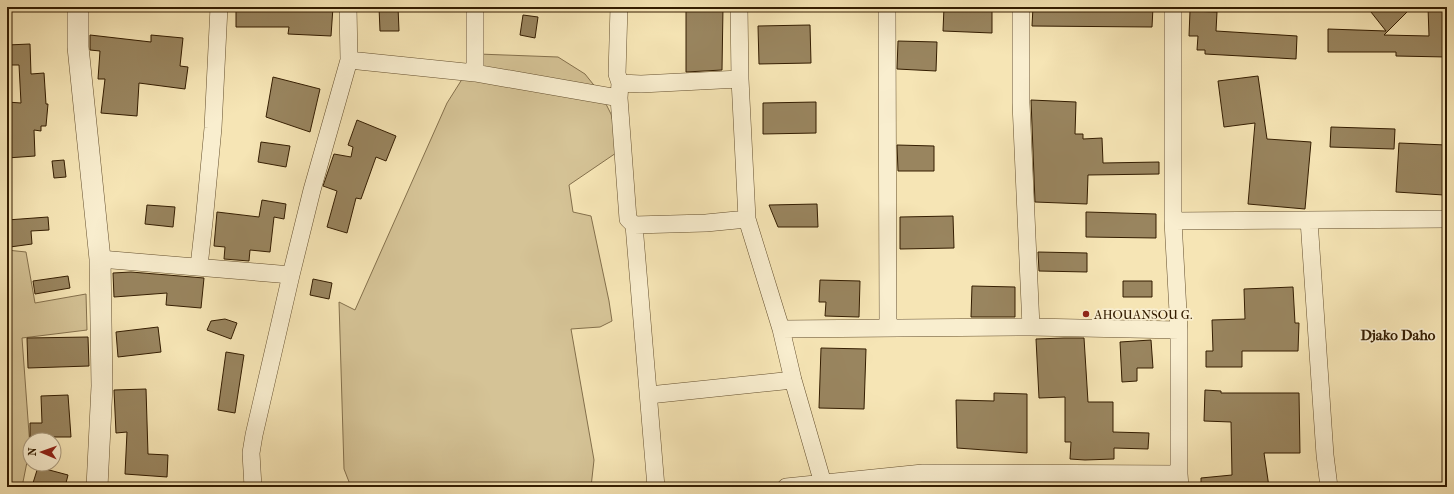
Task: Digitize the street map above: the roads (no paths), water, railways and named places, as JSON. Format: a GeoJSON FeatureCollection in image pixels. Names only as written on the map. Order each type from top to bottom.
{"type":"FeatureCollection","features":[{"type":"Feature","properties":{"kind":"street"},"geometry":{"type":"LineString","coordinates":[[78,7],[78,47],[100,259],[102,386],[96,487]]}},
{"type":"Feature","properties":{"kind":"street"},"geometry":{"type":"LineString","coordinates":[[199,266],[213,128],[219,7]]}},
{"type":"Feature","properties":{"kind":"street"},"geometry":{"type":"LineString","coordinates":[[253,487],[251,453],[254,435],[312,190],[349,60],[348,7]]}},
{"type":"Feature","properties":{"kind":"street"},"geometry":{"type":"LineString","coordinates":[[475,7],[475,73]]}},
{"type":"Feature","properties":{"kind":"street"},"geometry":{"type":"LineString","coordinates":[[619,7],[617,74],[620,90],[628,219],[634,225],[656,487]]}},
{"type":"Feature","properties":{"kind":"street"},"geometry":{"type":"LineString","coordinates":[[739,7],[740,79],[747,219],[781,329],[793,380],[824,485]]}},
{"type":"Feature","properties":{"kind":"street"},"geometry":{"type":"LineString","coordinates":[[887,7],[888,328]]}},
{"type":"Feature","properties":{"kind":"street"},"geometry":{"type":"LineString","coordinates":[[1021,7],[1020,103],[1031,327]]}},
{"type":"Feature","properties":{"kind":"street"},"geometry":{"type":"LineString","coordinates":[[786,487],[824,485],[922,473],[1180,480],[1179,330],[1174,221],[1173,7]]}},
{"type":"Feature","properties":{"kind":"street"},"geometry":{"type":"LineString","coordinates":[[349,60],[620,90],[641,84],[740,79]]}},
{"type":"Feature","properties":{"kind":"street"},"geometry":{"type":"LineString","coordinates":[[634,225],[706,223],[747,219]]}},
{"type":"Feature","properties":{"kind":"street"},"geometry":{"type":"LineString","coordinates":[[1174,221],[1447,219]]}},
{"type":"Feature","properties":{"kind":"street"},"geometry":{"type":"LineString","coordinates":[[1309,220],[1328,487]]}},
{"type":"Feature","properties":{"kind":"street"},"geometry":{"type":"LineString","coordinates":[[100,259],[199,266],[291,275]]}},
{"type":"Feature","properties":{"kind":"street"},"geometry":{"type":"LineString","coordinates":[[781,329],[1031,327],[1179,330]]}},
{"type":"Feature","properties":{"kind":"street"},"geometry":{"type":"LineString","coordinates":[[649,395],[793,380]]}},
{"type":"Feature","properties":{"kind":"place","name":"AHOUANSOU G."},"geometry":{"type":"Point","coordinates":[1086,314]}},
{"type":"Feature","properties":{"kind":"district","name":"Djako Daho"},"geometry":{"type":"Point","coordinates":[1398,335]}}]}
